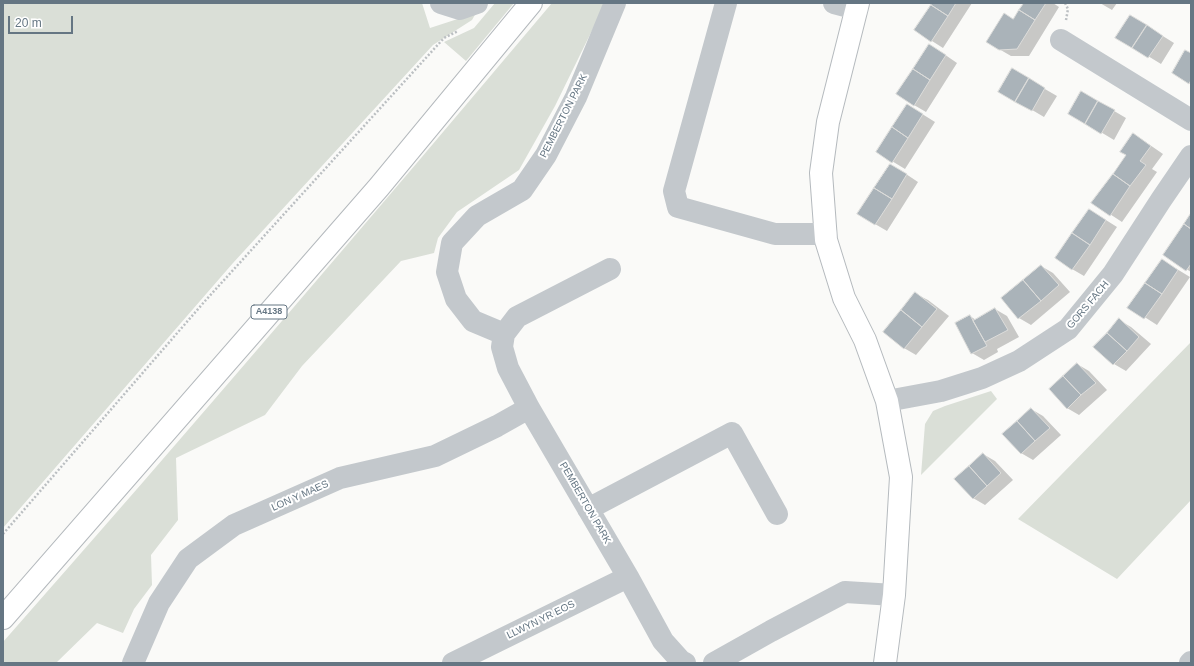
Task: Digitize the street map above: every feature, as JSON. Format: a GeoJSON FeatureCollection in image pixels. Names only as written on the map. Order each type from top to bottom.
{"type":"FeatureCollection","features":[{"type":"Feature","properties":{"kind":"main road","name":"A4138"},"geometry":{"type":"LineString","coordinates":[[3,618],[379,187],[531,3]]}},
{"type":"Feature","properties":{"kind":"main road"},"geometry":{"type":"LineString","coordinates":[[857,6],[827,129],[821,173],[826,240],[844,298],[866,340],[887,402],[901,477],[894,595],[886,663]]}},
{"type":"Feature","properties":{"kind":"street"},"geometry":{"type":"LineString","coordinates":[[441,3],[460,9],[477,3]]}},
{"type":"Feature","properties":{"kind":"street","name":"PEMBERTON PARK"},"geometry":{"type":"LineString","coordinates":[[615,3],[576,97],[546,155],[522,190],[477,216],[452,243],[447,272],[456,298],[473,321],[504,334],[502,347],[508,368],[529,408],[628,577],[663,641],[681,661],[685,663]]}},
{"type":"Feature","properties":{"kind":"street"},"geometry":{"type":"LineString","coordinates":[[726,3],[674,191],[678,207],[775,234],[826,234]]}},
{"type":"Feature","properties":{"kind":"street"},"geometry":{"type":"LineString","coordinates":[[834,3],[857,6]]}},
{"type":"Feature","properties":{"kind":"street"},"geometry":{"type":"LineString","coordinates":[[1061,40],[1191,120]]}},
{"type":"Feature","properties":{"kind":"street","name":"GORS FACH"},"geometry":{"type":"LineString","coordinates":[[887,402],[941,391],[982,378],[1019,361],[1068,329],[1113,274],[1160,200],[1191,156]]}},
{"type":"Feature","properties":{"kind":"street"},"geometry":{"type":"LineString","coordinates":[[504,334],[517,317],[610,269]]}},
{"type":"Feature","properties":{"kind":"street","name":"LON Y MAES"},"geometry":{"type":"LineString","coordinates":[[133,663],[160,603],[188,559],[234,525],[340,478],[435,456],[497,426],[529,408]]}},
{"type":"Feature","properties":{"kind":"street"},"geometry":{"type":"LineString","coordinates":[[588,508],[732,433],[777,514]]}},
{"type":"Feature","properties":{"kind":"street","name":"LLWYN YR EOS"},"geometry":{"type":"LineString","coordinates":[[453,663],[628,577]]}},
{"type":"Feature","properties":{"kind":"street"},"geometry":{"type":"LineString","coordinates":[[714,663],[845,592],[894,595]]}},
{"type":"Feature","properties":{"kind":"path"},"geometry":{"type":"LineString","coordinates":[[3,534],[204,301],[444,38],[462,29]]}},
{"type":"Feature","properties":{"kind":"shaded area"},"geometry":{"type":"Polygon","coordinates":[[[3,3],[422,3],[430,28],[476,13],[472,20],[433,45],[233,263],[3,528],[3,3]]]}},
{"type":"Feature","properties":{"kind":"shaded area"},"geometry":{"type":"Polygon","coordinates":[[[495,3],[514,3],[466,61],[444,42],[474,28],[495,3]]]}},
{"type":"Feature","properties":{"kind":"shaded area"},"geometry":{"type":"Polygon","coordinates":[[[552,3],[604,3],[602,10],[555,106],[519,170],[457,212],[438,238],[434,253],[401,261],[302,366],[265,415],[176,458],[178,520],[151,555],[152,585],[134,609],[123,633],[97,623],[56,663],[3,663],[3,642],[279,324],[552,3]]]}},
{"type":"Feature","properties":{"kind":"shaded area"},"geometry":{"type":"Polygon","coordinates":[[[1191,342],[1191,500],[1117,579],[1018,519],[1191,342]]]}},
{"type":"Feature","properties":{"kind":"shaded area"},"geometry":{"type":"Polygon","coordinates":[[[991,391],[997,399],[921,475],[925,424],[933,411],[991,391]]]}},
{"type":"Feature","properties":{"kind":"building"},"geometry":{"type":"Polygon","coordinates":[[[932,3],[956,3],[948,16],[931,5],[932,3]]]}},
{"type":"Feature","properties":{"kind":"building"},"geometry":{"type":"Polygon","coordinates":[[[1024,3],[1046,3],[1035,20],[1019,10],[1024,3]]]}},
{"type":"Feature","properties":{"kind":"building"},"geometry":{"type":"Polygon","coordinates":[[[931,5],[948,16],[931,42],[914,30],[931,5]]]}},
{"type":"Feature","properties":{"kind":"building"},"geometry":{"type":"Polygon","coordinates":[[[1019,10],[1035,20],[1017,49],[999,50],[986,42],[1004,13],[1013,19],[1019,10]]]}},
{"type":"Feature","properties":{"kind":"building"},"geometry":{"type":"Polygon","coordinates":[[[1130,15],[1147,25],[1132,48],[1115,38],[1130,15]]]}},
{"type":"Feature","properties":{"kind":"building"},"geometry":{"type":"Polygon","coordinates":[[[1147,25],[1163,36],[1148,58],[1132,48],[1147,25]]]}},
{"type":"Feature","properties":{"kind":"building"},"geometry":{"type":"Polygon","coordinates":[[[929,44],[946,55],[930,80],[913,69],[929,44]]]}},
{"type":"Feature","properties":{"kind":"building"},"geometry":{"type":"Polygon","coordinates":[[[1185,50],[1191,53],[1191,80],[1189,84],[1172,73],[1185,50]]]}},
{"type":"Feature","properties":{"kind":"building"},"geometry":{"type":"Polygon","coordinates":[[[1012,68],[1029,78],[1015,102],[998,92],[1012,68]]]}},
{"type":"Feature","properties":{"kind":"building"},"geometry":{"type":"Polygon","coordinates":[[[913,69],[930,80],[914,106],[896,94],[913,69]]]}},
{"type":"Feature","properties":{"kind":"building"},"geometry":{"type":"Polygon","coordinates":[[[1029,78],[1045,88],[1032,111],[1015,102],[1029,78]]]}},
{"type":"Feature","properties":{"kind":"building"},"geometry":{"type":"Polygon","coordinates":[[[1081,91],[1098,101],[1085,124],[1068,114],[1081,91]]]}},
{"type":"Feature","properties":{"kind":"building"},"geometry":{"type":"Polygon","coordinates":[[[1098,101],[1115,110],[1101,134],[1085,124],[1098,101]]]}},
{"type":"Feature","properties":{"kind":"building"},"geometry":{"type":"Polygon","coordinates":[[[907,104],[923,114],[908,138],[892,127],[907,104]]]}},
{"type":"Feature","properties":{"kind":"building"},"geometry":{"type":"Polygon","coordinates":[[[892,127],[908,138],[892,163],[876,152],[892,127]]]}},
{"type":"Feature","properties":{"kind":"building"},"geometry":{"type":"Polygon","coordinates":[[[1133,133],[1151,146],[1140,161],[1146,165],[1130,186],[1113,174],[1126,155],[1120,152],[1133,133]]]}},
{"type":"Feature","properties":{"kind":"building"},"geometry":{"type":"Polygon","coordinates":[[[890,164],[907,174],[892,199],[874,188],[890,164]]]}},
{"type":"Feature","properties":{"kind":"building"},"geometry":{"type":"Polygon","coordinates":[[[1113,174],[1130,186],[1110,216],[1091,203],[1113,174]]]}},
{"type":"Feature","properties":{"kind":"building"},"geometry":{"type":"Polygon","coordinates":[[[874,188],[892,199],[875,225],[857,214],[874,188]]]}},
{"type":"Feature","properties":{"kind":"building"},"geometry":{"type":"Polygon","coordinates":[[[1089,209],[1106,220],[1090,245],[1072,233],[1089,209]]]}},
{"type":"Feature","properties":{"kind":"building"},"geometry":{"type":"Polygon","coordinates":[[[1191,213],[1191,229],[1184,224],[1191,213]]]}},
{"type":"Feature","properties":{"kind":"building"},"geometry":{"type":"Polygon","coordinates":[[[1184,224],[1191,229],[1191,264],[1186,271],[1163,255],[1184,224]]]}},
{"type":"Feature","properties":{"kind":"building"},"geometry":{"type":"Polygon","coordinates":[[[1072,233],[1090,245],[1072,270],[1055,258],[1072,233]]]}},
{"type":"Feature","properties":{"kind":"building"},"geometry":{"type":"Polygon","coordinates":[[[1162,259],[1178,270],[1162,294],[1145,283],[1162,259]]]}},
{"type":"Feature","properties":{"kind":"building"},"geometry":{"type":"Polygon","coordinates":[[[1041,265],[1059,285],[1041,301],[1023,280],[1041,265]]]}},
{"type":"Feature","properties":{"kind":"building"},"geometry":{"type":"Polygon","coordinates":[[[1023,280],[1041,301],[1018,319],[1001,298],[1023,280]]]}},
{"type":"Feature","properties":{"kind":"building"},"geometry":{"type":"Polygon","coordinates":[[[1145,283],[1162,294],[1144,319],[1127,308],[1145,283]]]}},
{"type":"Feature","properties":{"kind":"building"},"geometry":{"type":"Polygon","coordinates":[[[915,292],[937,309],[922,327],[901,310],[915,292]]]}},
{"type":"Feature","properties":{"kind":"building"},"geometry":{"type":"Polygon","coordinates":[[[995,308],[1008,330],[985,342],[973,321],[995,308]]]}},
{"type":"Feature","properties":{"kind":"building"},"geometry":{"type":"Polygon","coordinates":[[[901,310],[922,327],[904,349],[883,332],[901,310]]]}},
{"type":"Feature","properties":{"kind":"building"},"geometry":{"type":"Polygon","coordinates":[[[970,315],[987,346],[971,354],[955,323],[970,315]]]}},
{"type":"Feature","properties":{"kind":"building"},"geometry":{"type":"Polygon","coordinates":[[[1119,318],[1139,337],[1127,351],[1107,333],[1119,318]]]}},
{"type":"Feature","properties":{"kind":"building"},"geometry":{"type":"Polygon","coordinates":[[[1107,333],[1127,351],[1113,365],[1093,347],[1107,333]]]}},
{"type":"Feature","properties":{"kind":"building"},"geometry":{"type":"Polygon","coordinates":[[[1077,363],[1096,383],[1081,395],[1063,376],[1077,363]]]}},
{"type":"Feature","properties":{"kind":"building"},"geometry":{"type":"Polygon","coordinates":[[[1063,376],[1081,395],[1067,409],[1049,389],[1063,376]]]}},
{"type":"Feature","properties":{"kind":"building"},"geometry":{"type":"Polygon","coordinates":[[[1031,408],[1050,428],[1035,441],[1017,421],[1031,408]]]}},
{"type":"Feature","properties":{"kind":"building"},"geometry":{"type":"Polygon","coordinates":[[[1017,421],[1035,441],[1021,454],[1002,434],[1017,421]]]}},
{"type":"Feature","properties":{"kind":"building"},"geometry":{"type":"Polygon","coordinates":[[[983,453],[1001,473],[987,486],[969,466],[983,453]]]}},
{"type":"Feature","properties":{"kind":"building"},"geometry":{"type":"Polygon","coordinates":[[[969,466],[987,486],[973,499],[954,479],[969,466]]]}}]}
